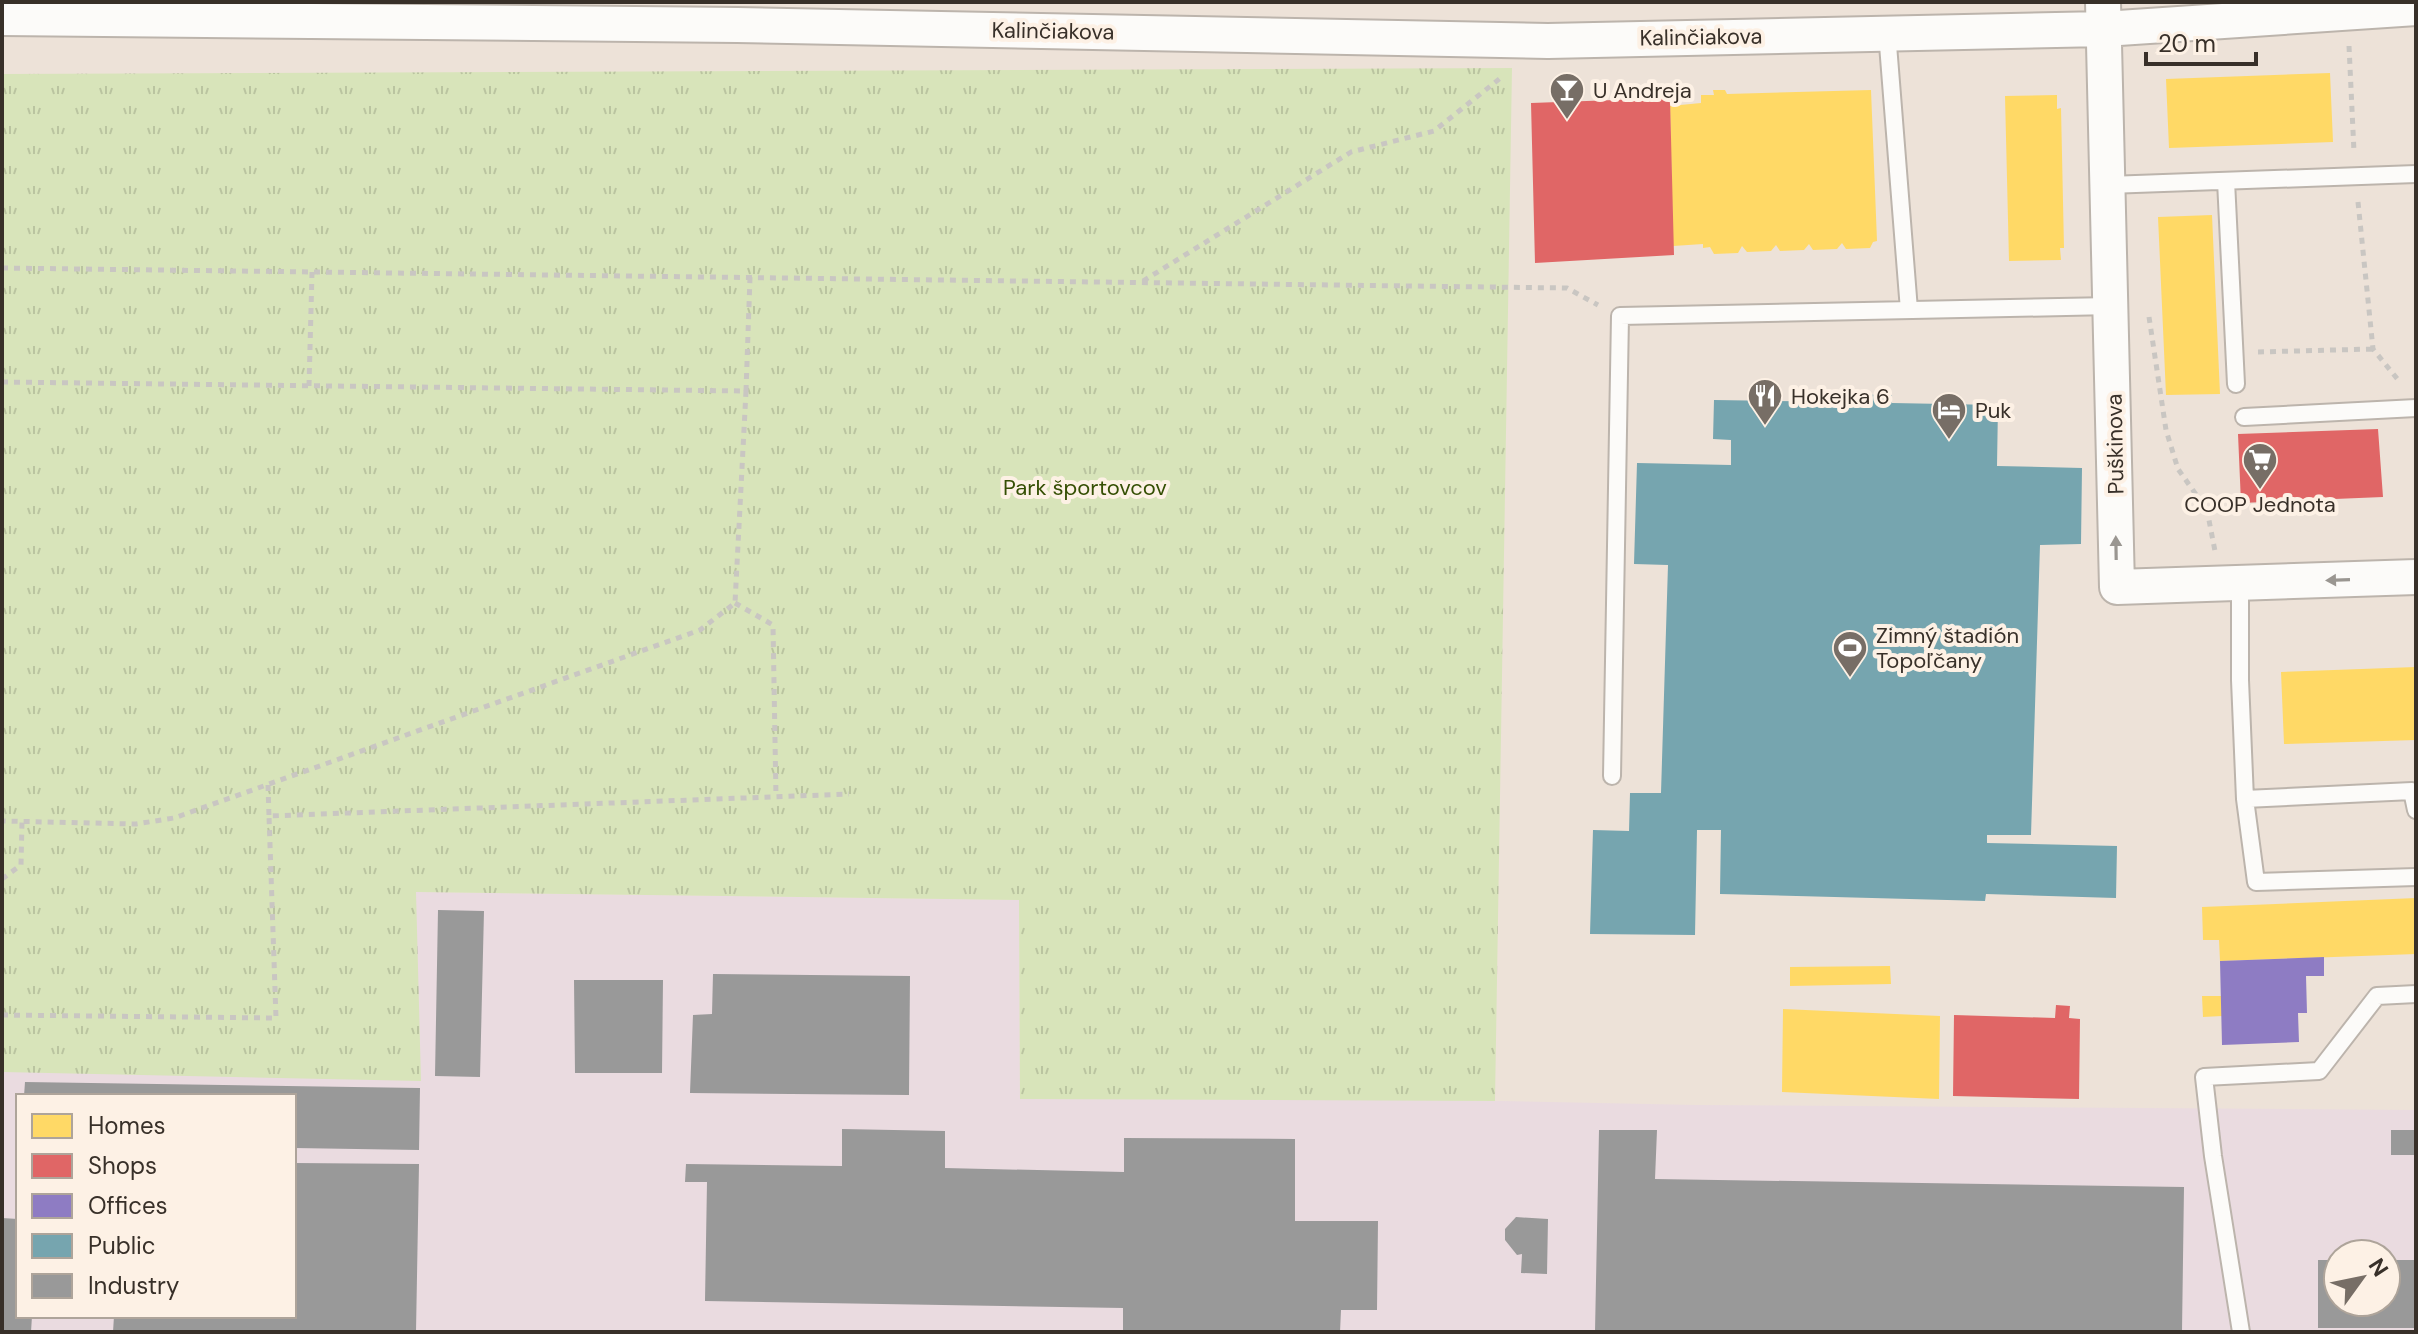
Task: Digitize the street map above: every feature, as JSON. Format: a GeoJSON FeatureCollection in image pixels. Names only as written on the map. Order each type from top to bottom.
{"type":"FeatureCollection","features":[{"type":"Feature","properties":{"kind":"street","name":"Kalinčiakova"},"geometry":{"type":"LineString","coordinates":[[2,18],[737,15],[1548,41],[1887,32],[2104,15],[2348,13],[2416,8]]}},
{"type":"Feature","properties":{"kind":"street","name":"Puškinova"},"geometry":{"type":"LineString","coordinates":[[2104,15],[2117,587],[2416,577]]}},
{"type":"Feature","properties":{"kind":"lane"},"geometry":{"type":"LineString","coordinates":[[1887,32],[1909,310]]}},
{"type":"Feature","properties":{"kind":"lane"},"geometry":{"type":"LineString","coordinates":[[2108,185],[2416,174]]}},
{"type":"Feature","properties":{"kind":"lane"},"geometry":{"type":"LineString","coordinates":[[2226,181],[2236,384]]}},
{"type":"Feature","properties":{"kind":"lane"},"geometry":{"type":"LineString","coordinates":[[1612,776],[1620,316],[2112,303]]}},
{"type":"Feature","properties":{"kind":"lane"},"geometry":{"type":"LineString","coordinates":[[2244,417],[2414,408]]}},
{"type":"Feature","properties":{"kind":"lane"},"geometry":{"type":"LineString","coordinates":[[2230,584],[2240,680],[2245,799],[2256,882],[2416,877]]}},
{"type":"Feature","properties":{"kind":"lane"},"geometry":{"type":"LineString","coordinates":[[2245,799],[2412,791],[2416,810]]}},
{"type":"Feature","properties":{"kind":"lane"},"geometry":{"type":"LineString","coordinates":[[2241,1332],[2213,1156],[2204,1077],[2319,1071],[2377,996],[2416,994]]}},
{"type":"Feature","properties":{"kind":"path"},"geometry":{"type":"LineString","coordinates":[[2348,13],[2355,176],[2373,349],[2400,382],[2414,408]]}},
{"type":"Feature","properties":{"kind":"path"},"geometry":{"type":"LineString","coordinates":[[1141,282],[1351,152],[1434,131],[1548,41]]}},
{"type":"Feature","properties":{"kind":"path"},"geometry":{"type":"LineString","coordinates":[[2,268],[1567,288],[1620,316]]}},
{"type":"Feature","properties":{"kind":"path"},"geometry":{"type":"LineString","coordinates":[[309,386],[312,272]]}},
{"type":"Feature","properties":{"kind":"path"},"geometry":{"type":"LineString","coordinates":[[2,821],[136,824],[174,818],[700,630],[735,603],[750,277]]}},
{"type":"Feature","properties":{"kind":"path"},"geometry":{"type":"LineString","coordinates":[[2112,303],[2140,304],[2148,312],[2166,430],[2178,469],[2207,510],[2230,584]]}},
{"type":"Feature","properties":{"kind":"path"},"geometry":{"type":"LineString","coordinates":[[2234,353],[2373,349]]}},
{"type":"Feature","properties":{"kind":"path"},"geometry":{"type":"LineString","coordinates":[[2,382],[746,391]]}},
{"type":"Feature","properties":{"kind":"path"},"geometry":{"type":"LineString","coordinates":[[735,603],[773,625],[776,797]]}},
{"type":"Feature","properties":{"kind":"path"},"geometry":{"type":"LineString","coordinates":[[2,1015],[276,1018],[268,785]]}},
{"type":"Feature","properties":{"kind":"path"},"geometry":{"type":"LineString","coordinates":[[269,816],[849,794]]}},
{"type":"Feature","properties":{"kind":"path"},"geometry":{"type":"LineString","coordinates":[[2,879],[21,865],[22,821]]}},
{"type":"Feature","properties":{"kind":"shaded area"},"geometry":{"type":"Polygon","coordinates":[[[415,892],[1019,900],[1020,1098],[2416,1110],[2416,1332],[2,1332],[2,1072],[36,1072],[415,892]]]}},
{"type":"Feature","properties":{"kind":"green space","name":"Park športovcov"},"geometry":{"type":"Polygon","coordinates":[[[1512,68],[1495,1101],[1020,1099],[1019,900],[416,892],[421,1081],[2,1072],[2,74],[1512,68]]]}},
{"type":"Feature","properties":{"kind":"building: Homes"},"geometry":{"type":"Polygon","coordinates":[[[2330,73],[2333,142],[2169,148],[2166,79],[2330,73]]]}},
{"type":"Feature","properties":{"kind":"building: Homes"},"geometry":{"type":"Polygon","coordinates":[[[1713,90],[1725,90],[1727,94],[1871,90],[1877,241],[1870,248],[1846,249],[1842,243],[1837,249],[1813,250],[1809,244],[1804,250],[1780,251],[1776,245],[1771,251],[1747,252],[1742,246],[1738,253],[1714,254],[1710,247],[1703,248],[1703,244],[1673,246],[1670,106],[1701,103],[1701,95],[1714,95],[1713,90]]]}},
{"type":"Feature","properties":{"kind":"building: Homes"},"geometry":{"type":"Polygon","coordinates":[[[2057,95],[2057,109],[2061,108],[2064,248],[2060,248],[2061,260],[2009,261],[2005,96],[2057,95]]]}},
{"type":"Feature","properties":{"kind":"building: Homes"},"geometry":{"type":"Polygon","coordinates":[[[2212,215],[2220,394],[2166,395],[2158,217],[2212,215]]]}},
{"type":"Feature","properties":{"kind":"building: Homes"},"geometry":{"type":"Polygon","coordinates":[[[2416,667],[2416,740],[2284,744],[2281,672],[2416,667]]]}},
{"type":"Feature","properties":{"kind":"building: Homes"},"geometry":{"type":"Polygon","coordinates":[[[2416,898],[2416,954],[2220,961],[2219,940],[2203,940],[2202,907],[2416,898]]]}},
{"type":"Feature","properties":{"kind":"building: Homes"},"geometry":{"type":"Polygon","coordinates":[[[1890,966],[1891,984],[1790,986],[1790,967],[1890,966]]]}},
{"type":"Feature","properties":{"kind":"building: Homes"},"geometry":{"type":"Polygon","coordinates":[[[2202,996],[2221,996],[2222,1016],[2203,1017],[2202,996]]]}},
{"type":"Feature","properties":{"kind":"building: Homes"},"geometry":{"type":"Polygon","coordinates":[[[1783,1009],[1940,1016],[1939,1099],[1782,1092],[1783,1009]]]}},
{"type":"Feature","properties":{"kind":"building: Shops"},"geometry":{"type":"Polygon","coordinates":[[[1670,98],[1674,255],[1535,263],[1531,103],[1670,98]]]}},
{"type":"Feature","properties":{"kind":"building: Shops"},"geometry":{"type":"Polygon","coordinates":[[[2378,429],[2383,497],[2241,503],[2238,434],[2378,429]]]}},
{"type":"Feature","properties":{"kind":"building: Shops"},"geometry":{"type":"Polygon","coordinates":[[[2056,1005],[2070,1006],[2069,1018],[2080,1019],[2079,1099],[1953,1096],[1954,1015],[2055,1018],[2056,1005]]]}},
{"type":"Feature","properties":{"kind":"building: Offices"},"geometry":{"type":"Polygon","coordinates":[[[2324,957],[2324,976],[2306,976],[2307,1013],[2298,1013],[2299,1042],[2222,1045],[2220,961],[2324,957]]]}},
{"type":"Feature","properties":{"kind":"building: Public","name":"Zimný štadión Topoľčany"},"geometry":{"type":"Polygon","coordinates":[[[1839,394],[1892,395],[1892,403],[1998,405],[1997,466],[2082,468],[2081,544],[2040,545],[2031,835],[1987,835],[1987,843],[2117,846],[2116,898],[1986,894],[1985,901],[1720,894],[1721,830],[1697,830],[1695,935],[1590,934],[1593,830],[1629,831],[1630,793],[1661,793],[1668,565],[1634,564],[1637,463],[1731,465],[1731,440],[1713,439],[1714,400],[1839,402],[1839,394]]]}},
{"type":"Feature","properties":{"kind":"building: Industry"},"geometry":{"type":"Polygon","coordinates":[[[438,910],[484,911],[480,1077],[435,1076],[438,910]]]}},
{"type":"Feature","properties":{"kind":"building: Industry"},"geometry":{"type":"Polygon","coordinates":[[[713,974],[910,976],[909,1095],[690,1093],[693,1015],[712,1014],[713,974]]]}},
{"type":"Feature","properties":{"kind":"building: Industry"},"geometry":{"type":"Polygon","coordinates":[[[574,980],[663,980],[662,1073],[575,1073],[574,980]]]}},
{"type":"Feature","properties":{"kind":"building: Industry"},"geometry":{"type":"Polygon","coordinates":[[[25,1082],[420,1088],[419,1150],[296,1148],[296,1094],[24,1094],[25,1082]]]}},
{"type":"Feature","properties":{"kind":"building: Industry"},"geometry":{"type":"Polygon","coordinates":[[[842,1129],[945,1131],[945,1168],[1124,1172],[1124,1138],[1295,1139],[1295,1221],[1378,1221],[1377,1310],[1341,1310],[1340,1332],[1123,1332],[1123,1308],[705,1301],[707,1182],[685,1182],[686,1164],[842,1166],[842,1129]]]}},
{"type":"Feature","properties":{"kind":"building: Industry"},"geometry":{"type":"Polygon","coordinates":[[[1599,1130],[1657,1130],[1655,1179],[2184,1187],[2182,1332],[1595,1332],[1599,1130]]]}},
{"type":"Feature","properties":{"kind":"building: Industry"},"geometry":{"type":"Polygon","coordinates":[[[2391,1130],[2416,1130],[2416,1155],[2391,1155],[2391,1130]]]}},
{"type":"Feature","properties":{"kind":"building: Industry"},"geometry":{"type":"Polygon","coordinates":[[[296,1163],[419,1164],[416,1332],[113,1332],[114,1318],[296,1318],[296,1163]]]}},
{"type":"Feature","properties":{"kind":"building: Industry"},"geometry":{"type":"Polygon","coordinates":[[[1516,1217],[1548,1219],[1547,1274],[1521,1273],[1522,1254],[1517,1255],[1505,1240],[1505,1229],[1516,1217]]]}},
{"type":"Feature","properties":{"kind":"building: Industry"},"geometry":{"type":"Polygon","coordinates":[[[2,1218],[16,1219],[16,1318],[32,1318],[31,1332],[2,1332],[2,1218]]]}},
{"type":"Feature","properties":{"kind":"building: Industry"},"geometry":{"type":"Polygon","coordinates":[[[2318,1260],[2322,1260],[2322,1318],[2402,1318],[2402,1260],[2416,1260],[2416,1328],[2318,1328],[2318,1260]]]}},
{"type":"Feature","properties":{"kind":"place","name":"U Andreja"},"geometry":{"type":"Point","coordinates":[1567,121]}},
{"type":"Feature","properties":{"kind":"place","name":"Hokejka 6"},"geometry":{"type":"Point","coordinates":[1765,427]}},
{"type":"Feature","properties":{"kind":"place","name":"Puk"},"geometry":{"type":"Point","coordinates":[1949,441]}},
{"type":"Feature","properties":{"kind":"place","name":"COOP Jednota"},"geometry":{"type":"Point","coordinates":[2260,491]}},
{"type":"Feature","properties":{"kind":"place","name":"Zimný štadión Topoľčany"},"geometry":{"type":"Point","coordinates":[1850,679]}}]}
